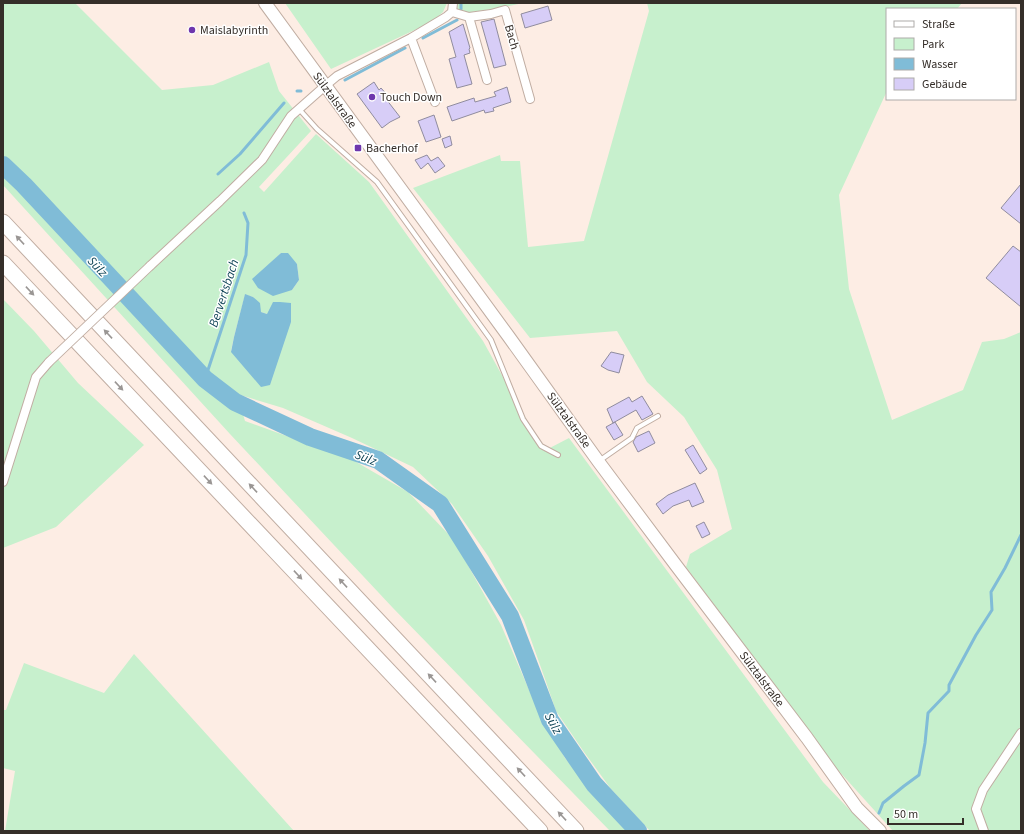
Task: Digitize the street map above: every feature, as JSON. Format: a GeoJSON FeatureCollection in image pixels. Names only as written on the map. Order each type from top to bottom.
{"type":"FeatureCollection","features":[{"type":"Feature","properties":{"kind":"highway"},"geometry":{"type":"LineString","coordinates":[[3,222],[576,831]]}},
{"type":"Feature","properties":{"kind":"highway"},"geometry":{"type":"LineString","coordinates":[[3,263],[540,831]]}},
{"type":"Feature","properties":{"kind":"main road","name":"Sülztalstraße"},"geometry":{"type":"LineString","coordinates":[[265,3],[505,330],[598,461],[803,732],[857,808],[880,831]]}},
{"type":"Feature","properties":{"kind":"street","name":"Bach"},"geometry":{"type":"LineString","coordinates":[[3,482],[36,377],[49,362],[262,160],[291,116],[338,76],[411,38],[446,17],[452,7],[469,17],[491,14],[505,10],[530,99]]}},
{"type":"Feature","properties":{"kind":"street"},"geometry":{"type":"LineString","coordinates":[[469,17],[487,80]]}},
{"type":"Feature","properties":{"kind":"street"},"geometry":{"type":"LineString","coordinates":[[411,38],[435,102]]}},
{"type":"Feature","properties":{"kind":"street"},"geometry":{"type":"LineString","coordinates":[[984,831],[976,808],[983,790],[1021,733]]}},
{"type":"Feature","properties":{"kind":"lane"},"geometry":{"type":"LineString","coordinates":[[299,109],[317,129],[377,182],[491,340],[523,419],[540,446],[558,455]]}},
{"type":"Feature","properties":{"kind":"lane"},"geometry":{"type":"LineString","coordinates":[[598,461],[632,438],[637,428],[658,416]]}},
{"type":"Feature","properties":{"kind":"green space"},"geometry":{"type":"Polygon","coordinates":[[[3,3],[75,3],[162,90],[213,85],[269,62],[279,91],[311,131],[259,187],[264,192],[316,134],[369,182],[483,341],[544,451],[569,438],[823,782],[870,831],[650,831],[611,789],[556,711],[524,620],[488,556],[452,504],[413,467],[283,408],[237,394],[245,421],[351,459],[408,492],[454,540],[501,625],[539,713],[565,758],[627,831],[610,831],[393,608],[230,434],[3,185],[3,3]],[[281,253],[273,261],[292,290],[299,280],[297,264],[281,253]],[[245,295],[231,351],[291,322],[290,303],[267,314],[261,312],[253,297],[245,295]]]}},
{"type":"Feature","properties":{"kind":"green space"},"geometry":{"type":"Polygon","coordinates":[[[285,3],[447,3],[443,12],[432,22],[331,69],[285,3]]]}},
{"type":"Feature","properties":{"kind":"green space"},"geometry":{"type":"Polygon","coordinates":[[[457,3],[523,3],[464,13],[457,9],[457,3]]]}},
{"type":"Feature","properties":{"kind":"green space"},"geometry":{"type":"Polygon","coordinates":[[[647,3],[962,3],[958,8],[886,8],[886,93],[839,195],[849,289],[892,420],[963,390],[982,342],[1004,339],[1021,332],[1021,831],[893,831],[838,770],[686,567],[690,554],[732,529],[717,470],[684,417],[647,382],[617,331],[530,338],[413,188],[500,155],[501,161],[520,161],[528,247],[584,241],[649,11],[647,3]]]}},
{"type":"Feature","properties":{"kind":"green space"},"geometry":{"type":"Polygon","coordinates":[[[3,299],[34,331],[78,383],[144,445],[56,527],[3,548],[3,299]]]}},
{"type":"Feature","properties":{"kind":"green space"},"geometry":{"type":"Polygon","coordinates":[[[134,654],[294,831],[5,831],[15,771],[3,768],[3,710],[6,710],[24,663],[104,693],[134,654]]]}},
{"type":"Feature","properties":{"kind":"water"},"geometry":{"type":"Polygon","coordinates":[[[281,253],[288,253],[297,264],[299,280],[292,290],[273,296],[258,288],[252,279],[281,253]]]}},
{"type":"Feature","properties":{"kind":"water"},"geometry":{"type":"Polygon","coordinates":[[[245,294],[253,297],[260,303],[261,312],[267,314],[273,302],[291,303],[291,322],[270,385],[261,387],[231,352],[245,294]]]}},
{"type":"Feature","properties":{"kind":"building"},"geometry":{"type":"Polygon","coordinates":[[[548,6],[552,20],[525,28],[521,14],[548,6]]]}},
{"type":"Feature","properties":{"kind":"building"},"geometry":{"type":"Polygon","coordinates":[[[494,19],[506,65],[494,68],[481,22],[494,19]]]}},
{"type":"Feature","properties":{"kind":"building"},"geometry":{"type":"Polygon","coordinates":[[[463,24],[470,48],[470,53],[464,55],[472,84],[457,88],[449,59],[456,57],[449,32],[463,24]]]}},
{"type":"Feature","properties":{"kind":"building"},"geometry":{"type":"Polygon","coordinates":[[[374,82],[379,90],[381,88],[389,97],[386,99],[400,117],[382,128],[357,94],[374,82]]]}},
{"type":"Feature","properties":{"kind":"building"},"geometry":{"type":"Polygon","coordinates":[[[507,87],[511,102],[493,108],[494,111],[485,113],[484,110],[452,121],[447,107],[474,98],[475,102],[496,96],[494,92],[507,87]]]}},
{"type":"Feature","properties":{"kind":"building"},"geometry":{"type":"Polygon","coordinates":[[[434,115],[441,137],[426,142],[418,121],[434,115]]]}},
{"type":"Feature","properties":{"kind":"building"},"geometry":{"type":"Polygon","coordinates":[[[450,136],[452,145],[445,148],[442,139],[450,136]]]}},
{"type":"Feature","properties":{"kind":"building"},"geometry":{"type":"Polygon","coordinates":[[[427,155],[431,161],[438,157],[445,166],[435,173],[428,163],[421,169],[415,160],[427,155]]]}},
{"type":"Feature","properties":{"kind":"building"},"geometry":{"type":"Polygon","coordinates":[[[1021,184],[1021,224],[1001,208],[1021,184]]]}},
{"type":"Feature","properties":{"kind":"building"},"geometry":{"type":"Polygon","coordinates":[[[1013,246],[1021,252],[1021,307],[986,278],[1013,246]]]}},
{"type":"Feature","properties":{"kind":"building"},"geometry":{"type":"Polygon","coordinates":[[[611,352],[624,355],[619,373],[601,366],[611,352]]]}},
{"type":"Feature","properties":{"kind":"building"},"geometry":{"type":"Polygon","coordinates":[[[642,396],[653,414],[642,420],[636,410],[613,423],[607,409],[629,397],[632,402],[642,396]]]}},
{"type":"Feature","properties":{"kind":"building"},"geometry":{"type":"Polygon","coordinates":[[[615,422],[623,435],[614,440],[606,427],[615,422]]]}},
{"type":"Feature","properties":{"kind":"building"},"geometry":{"type":"Polygon","coordinates":[[[649,431],[655,443],[638,452],[633,442],[636,437],[649,431]]]}},
{"type":"Feature","properties":{"kind":"building"},"geometry":{"type":"Polygon","coordinates":[[[693,445],[707,469],[700,474],[685,450],[693,445]]]}},
{"type":"Feature","properties":{"kind":"building"},"geometry":{"type":"Polygon","coordinates":[[[695,483],[704,502],[692,507],[689,500],[673,506],[663,514],[656,504],[668,495],[695,483]]]}},
{"type":"Feature","properties":{"kind":"building"},"geometry":{"type":"Polygon","coordinates":[[[704,522],[710,534],[702,538],[696,526],[704,522]]]}},
{"type":"Feature","properties":{"kind":"waterway","name":"Bervertsbach"},"geometry":{"type":"LineString","coordinates":[[461,3],[461,9]]}},
{"type":"Feature","properties":{"kind":"waterway","name":"Bervertsbach"},"geometry":{"type":"LineString","coordinates":[[423,38],[457,20]]}},
{"type":"Feature","properties":{"kind":"waterway","name":"Bervertsbach"},"geometry":{"type":"LineString","coordinates":[[345,80],[405,48]]}},
{"type":"Feature","properties":{"kind":"waterway","name":"Bervertsbach"},"geometry":{"type":"LineString","coordinates":[[218,174],[240,154],[284,103]]}},
{"type":"Feature","properties":{"kind":"waterway","name":"Sülz"},"geometry":{"type":"LineString","coordinates":[[3,165],[24,185],[205,379],[235,402],[310,437],[378,460],[440,504],[510,616],[550,720],[594,784],[638,831]]}},
{"type":"Feature","properties":{"kind":"waterway","name":"Bervertsbach"},"geometry":{"type":"LineString","coordinates":[[205,379],[246,255],[248,223],[244,213]]}},
{"type":"Feature","properties":{"kind":"waterway"},"geometry":{"type":"LineString","coordinates":[[879,813],[883,803],[919,775],[925,743],[928,713],[949,691],[949,685],[976,635],[992,610],[991,592],[1005,568],[1021,535]]}},
{"type":"Feature","properties":{"kind":"place","name":"Maislabyrinth"},"geometry":{"type":"Point","coordinates":[192,30]}},
{"type":"Feature","properties":{"kind":"place","name":"Touch Down"},"geometry":{"type":"Point","coordinates":[372,97]}},
{"type":"Feature","properties":{"kind":"place","name":"Bacherhof"},"geometry":{"type":"Point","coordinates":[358,148]}}]}
